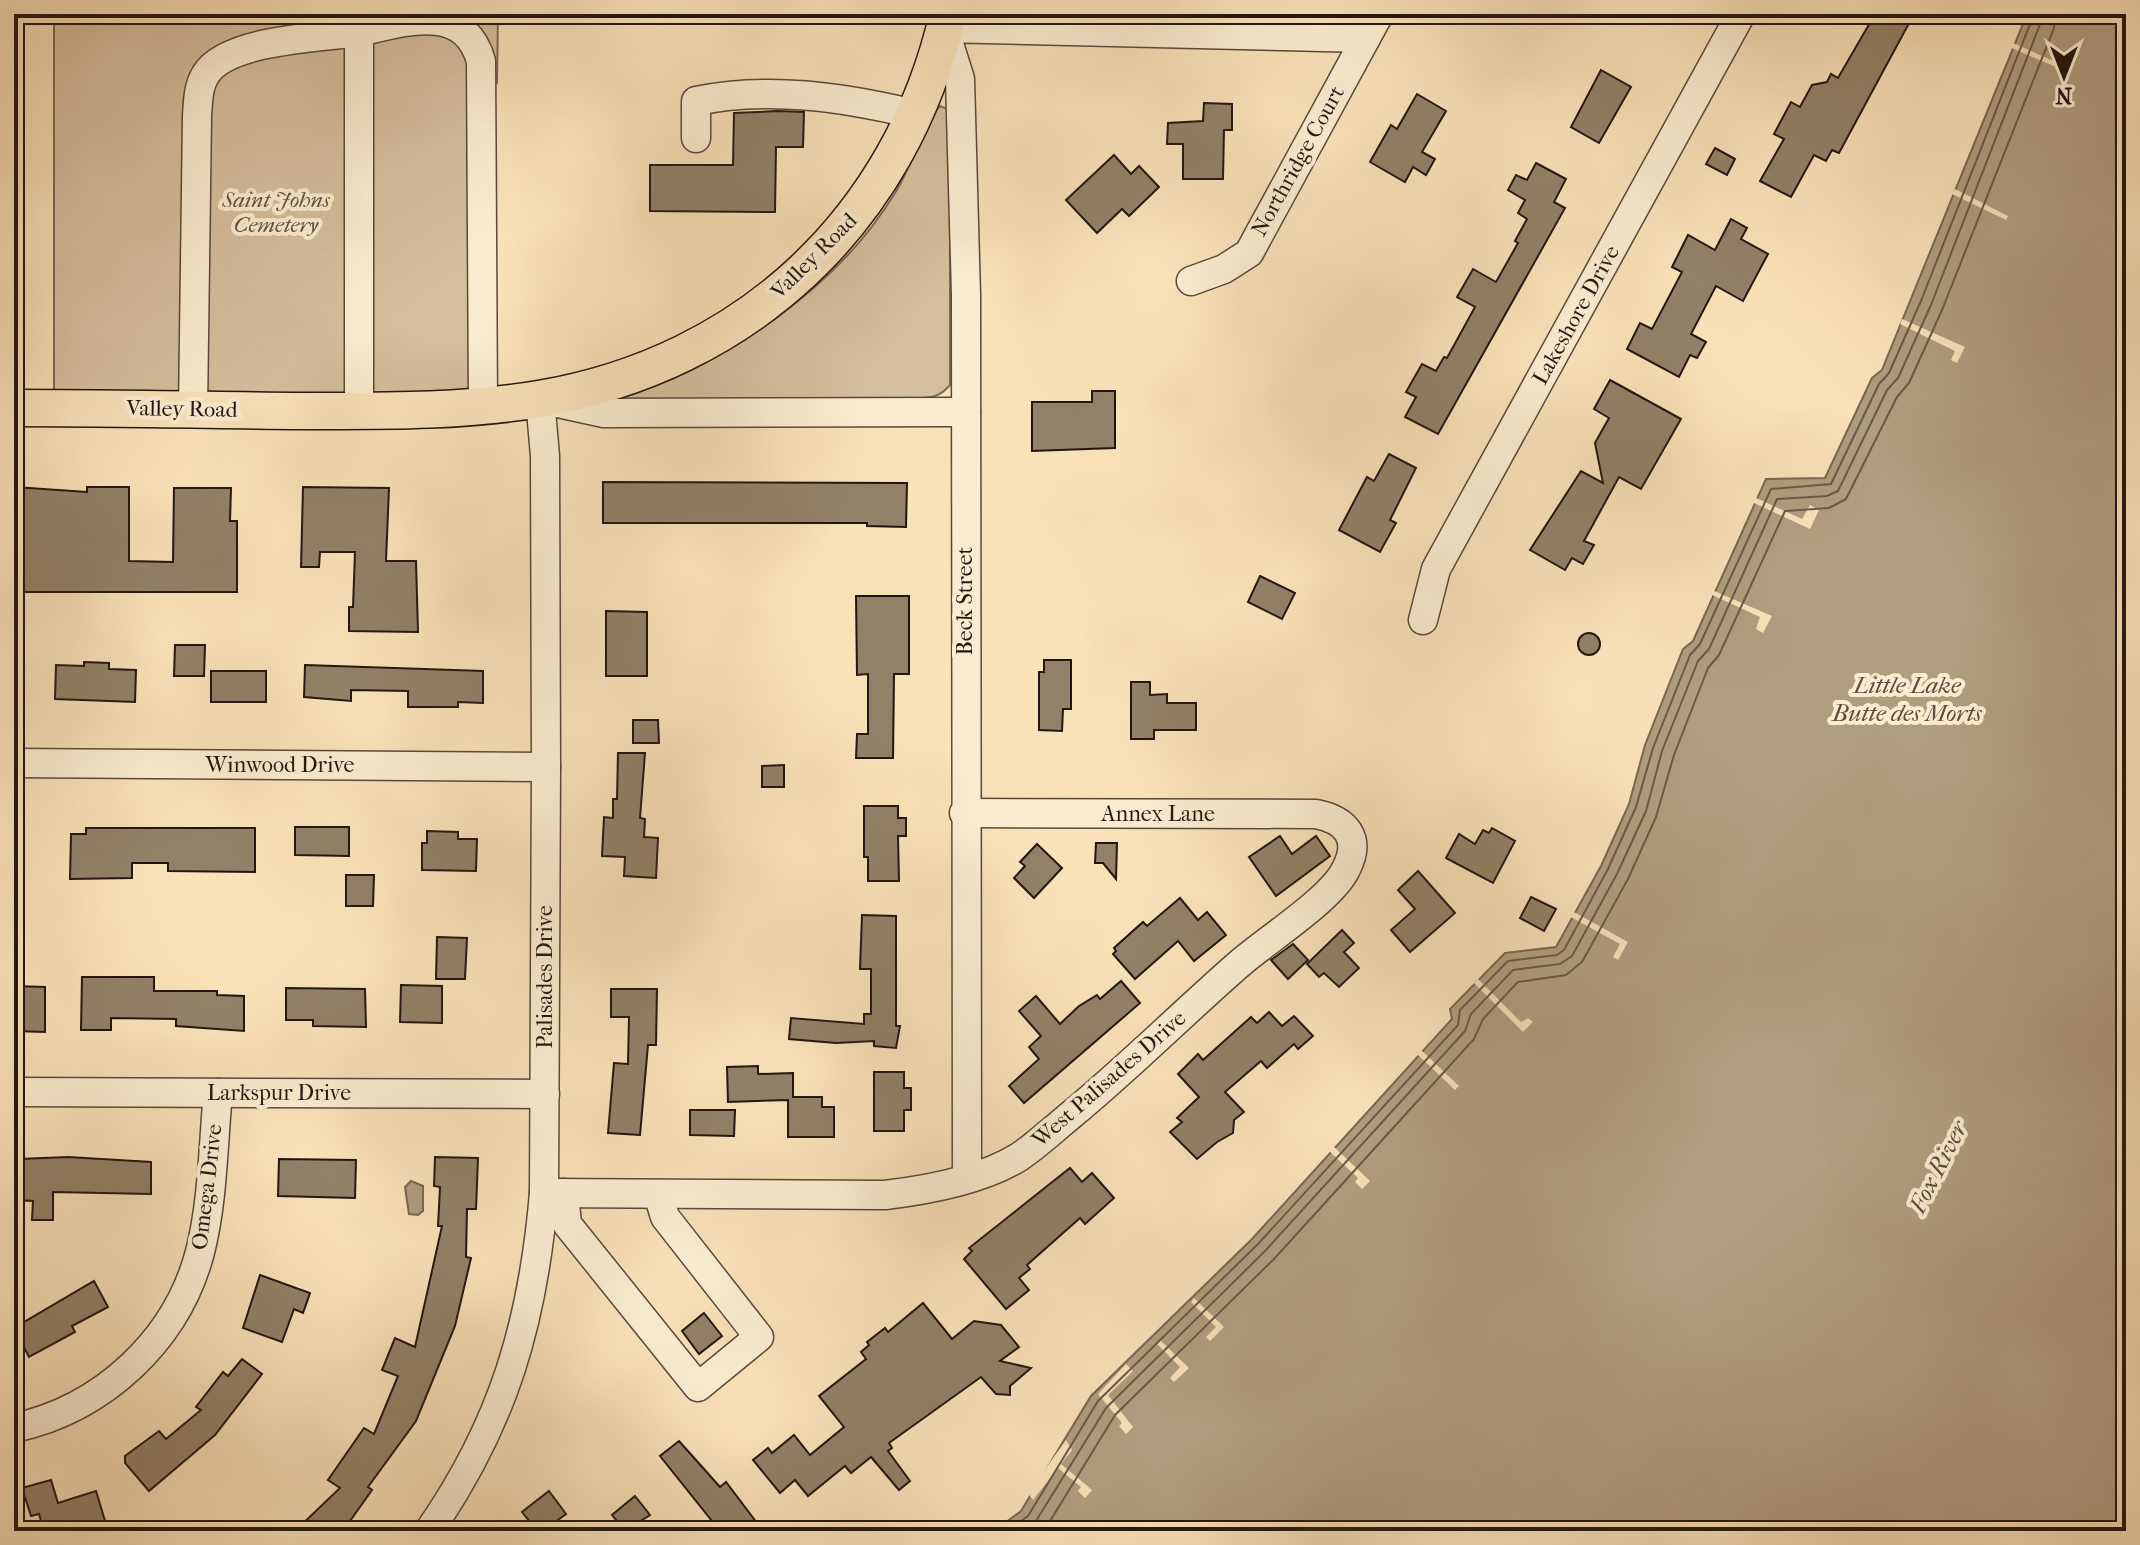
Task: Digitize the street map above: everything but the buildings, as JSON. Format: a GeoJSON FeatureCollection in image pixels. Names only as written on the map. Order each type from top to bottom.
{"type":"FeatureCollection","features":[{"type":"Feature","properties":{"kind":"main road","name":"Valley Road"},"geometry":{"type":"LineString","coordinates":[[14,408],[359,411],[483,406],[540,399],[633,375],[679,356],[761,307],[799,277],[864,204],[893,159],[914,114],[946,21]]}},
{"type":"Feature","properties":{"kind":"street","name":"Lakeshore Drive"},"geometry":{"type":"LineString","coordinates":[[1423,620],[1436,569],[1741,14]]}},
{"type":"Feature","properties":{"kind":"street"},"geometry":{"type":"LineString","coordinates":[[193,410],[197,116],[199,90],[206,74],[230,53],[420,20],[455,25],[476,45],[481,78],[483,406]]}},
{"type":"Feature","properties":{"kind":"street"},"geometry":{"type":"LineString","coordinates":[[946,21],[1373,26]]}},
{"type":"Feature","properties":{"kind":"street","name":"Beck Street"},"geometry":{"type":"LineString","coordinates":[[946,21],[960,79],[966,412],[964,813],[967,1177]]}},
{"type":"Feature","properties":{"kind":"street","name":"Northridge Court"},"geometry":{"type":"LineString","coordinates":[[1191,281],[1224,269],[1249,253],[1373,26]]}},
{"type":"Feature","properties":{"kind":"street"},"geometry":{"type":"LineString","coordinates":[[359,32],[359,411]]}},
{"type":"Feature","properties":{"kind":"street"},"geometry":{"type":"LineString","coordinates":[[696,138],[696,101],[730,94],[854,100],[914,114]]}},
{"type":"Feature","properties":{"kind":"street","name":"Valley Road"},"geometry":{"type":"LineString","coordinates":[[540,399],[604,413],[966,412]]}},
{"type":"Feature","properties":{"kind":"street","name":"Palisades Drive"},"geometry":{"type":"LineString","coordinates":[[429,1531],[480,1445],[517,1354],[554,1193],[545,1094],[545,456],[540,399]]}},
{"type":"Feature","properties":{"kind":"street","name":"Winwood Drive"},"geometry":{"type":"LineString","coordinates":[[14,763],[546,767]]}},
{"type":"Feature","properties":{"kind":"street","name":"Annex Lane"},"geometry":{"type":"LineString","coordinates":[[964,813],[1316,814],[1336,818],[1348,829]]}},
{"type":"Feature","properties":{"kind":"street","name":"West Palisades Drive"},"geometry":{"type":"LineString","coordinates":[[554,1193],[885,1195],[915,1192],[1017,1158],[1101,1091],[1239,963],[1331,890],[1340,880],[1351,855],[1353,841],[1348,829]]}},
{"type":"Feature","properties":{"kind":"street","name":"Larkspur Drive"},"geometry":{"type":"LineString","coordinates":[[14,1092],[545,1094]]}},
{"type":"Feature","properties":{"kind":"street","name":"Omega Drive"},"geometry":{"type":"LineString","coordinates":[[14,1428],[50,1418],[96,1395],[136,1363],[168,1323],[200,1253],[218,1093]]}},
{"type":"Feature","properties":{"kind":"street"},"geometry":{"type":"LineString","coordinates":[[554,1193],[567,1224],[698,1387],[759,1337],[665,1217],[658,1194]]}},
{"type":"Feature","properties":{"kind":"green space","name":"Saint Johns Cemetery"},"geometry":{"type":"Polygon","coordinates":[[[54,14],[498,14],[497,83],[493,82],[490,406],[54,408],[54,14]]]}},
{"type":"Feature","properties":{"kind":"green space"},"geometry":{"type":"Polygon","coordinates":[[[940,106],[950,110],[950,385],[947,388],[938,395],[922,398],[616,402],[619,397],[660,381],[738,342],[809,292],[841,263],[870,230],[895,193],[926,126],[940,106]]]}},
{"type":"Feature","properties":{"kind":"water"},"geometry":{"type":"Polygon","coordinates":[[[2027,14],[2126,14],[2126,1531],[994,1531],[1021,1511],[1091,1396],[1252,1239],[1452,1019],[1450,1009],[1505,953],[1556,947],[1601,866],[1629,804],[1645,745],[1683,649],[1693,641],[1766,479],[1825,478],[1872,378],[1882,370],[2027,14]]]}},
{"type":"Feature","properties":{"kind":"water"},"geometry":{"type":"Polygon","coordinates":[[[411,1181],[423,1186],[423,1211],[418,1215],[409,1214],[405,1187],[411,1181]]]}},
{"type":"Feature","properties":{"kind":"pier"},"geometry":{"type":"Polygon","coordinates":[[[2011,42],[2058,63],[2056,67],[2009,47],[2011,42]]]}},
{"type":"Feature","properties":{"kind":"pier"},"geometry":{"type":"Polygon","coordinates":[[[1955,189],[2008,216],[2006,220],[1952,194],[1955,189]]]}},
{"type":"Feature","properties":{"kind":"pier"},"geometry":{"type":"Polygon","coordinates":[[[1902,319],[1965,347],[1957,363],[1951,360],[1955,351],[1900,324],[1902,319]]]}},
{"type":"Feature","properties":{"kind":"pier"},"geometry":{"type":"Polygon","coordinates":[[[1754,497],[1802,519],[1810,505],[1819,510],[1810,529],[1752,502],[1754,497]]]}},
{"type":"Feature","properties":{"kind":"pier"},"geometry":{"type":"Polygon","coordinates":[[[1712,590],[1772,616],[1763,633],[1756,629],[1760,617],[1710,594],[1712,590]]]}},
{"type":"Feature","properties":{"kind":"pier"},"geometry":{"type":"Polygon","coordinates":[[[1572,911],[1628,942],[1618,960],[1613,957],[1620,944],[1569,916],[1572,911]]]}},
{"type":"Feature","properties":{"kind":"pier"},"geometry":{"type":"Polygon","coordinates":[[[1478,979],[1521,1022],[1528,1018],[1533,1022],[1523,1032],[1474,983],[1478,979]]]}},
{"type":"Feature","properties":{"kind":"pier"},"geometry":{"type":"Polygon","coordinates":[[[1421,1050],[1459,1086],[1455,1090],[1417,1054],[1421,1050]]]}},
{"type":"Feature","properties":{"kind":"pier"},"geometry":{"type":"Polygon","coordinates":[[[1332,1145],[1370,1181],[1362,1189],[1355,1182],[1358,1178],[1328,1150],[1332,1145]]]}},
{"type":"Feature","properties":{"kind":"pier"},"geometry":{"type":"Polygon","coordinates":[[[1194,1298],[1224,1327],[1210,1341],[1206,1337],[1216,1327],[1191,1302],[1194,1298]]]}},
{"type":"Feature","properties":{"kind":"pier"},"geometry":{"type":"Polygon","coordinates":[[[1160,1340],[1189,1368],[1174,1382],[1170,1378],[1180,1367],[1157,1344],[1160,1340]]]}},
{"type":"Feature","properties":{"kind":"pier"},"geometry":{"type":"Polygon","coordinates":[[[1126,1364],[1133,1371],[1108,1395],[1133,1427],[1126,1434],[1119,1426],[1122,1423],[1098,1394],[1126,1364]]]}},
{"type":"Feature","properties":{"kind":"pier"},"geometry":{"type":"Polygon","coordinates":[[[1066,1440],[1072,1450],[1061,1464],[1092,1490],[1085,1498],[1078,1491],[1081,1487],[1058,1468],[1033,1500],[1028,1493],[1066,1440]]]}},
{"type":"Feature","properties":{"kind":"water label","name":"Little Lake Butte des Morts"},"geometry":{"type":"Point","coordinates":[1907,699]}},
{"type":"Feature","properties":{"kind":"water label","name":"Fox River"},"geometry":{"type":"Point","coordinates":[1938,1167]}}]}
